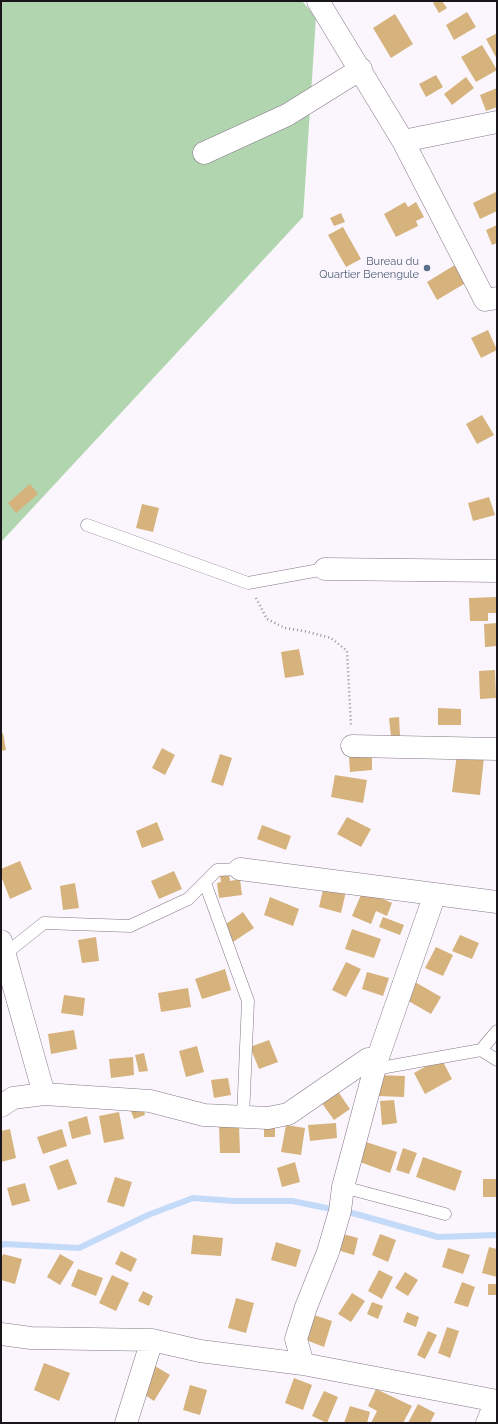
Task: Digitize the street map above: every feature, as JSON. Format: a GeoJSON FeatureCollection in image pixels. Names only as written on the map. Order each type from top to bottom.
{"type":"FeatureCollection","features":[{"type":"Feature","properties":{"kind":"street"},"geometry":{"type":"LineString","coordinates":[[318,1],[361,69],[403,141],[485,300],[497,298]]}},
{"type":"Feature","properties":{"kind":"street"},"geometry":{"type":"LineString","coordinates":[[204,153],[287,115],[361,69]]}},
{"type":"Feature","properties":{"kind":"street"},"geometry":{"type":"LineString","coordinates":[[403,141],[497,122]]}},
{"type":"Feature","properties":{"kind":"street"},"geometry":{"type":"LineString","coordinates":[[325,569],[497,571]]}},
{"type":"Feature","properties":{"kind":"street"},"geometry":{"type":"LineString","coordinates":[[352,746],[497,749]]}},
{"type":"Feature","properties":{"kind":"street"},"geometry":{"type":"LineString","coordinates":[[240,869],[497,902]]}},
{"type":"Feature","properties":{"kind":"street"},"geometry":{"type":"LineString","coordinates":[[302,1364],[296,1339],[306,1307],[330,1245],[340,1211],[343,1187],[376,1065],[435,894]]}},
{"type":"Feature","properties":{"kind":"street"},"geometry":{"type":"LineString","coordinates":[[3,947],[44,1094]]}},
{"type":"Feature","properties":{"kind":"street"},"geometry":{"type":"LineString","coordinates":[[1,1106],[13,1098],[44,1094],[150,1102],[204,1115],[268,1118],[288,1114],[368,1059],[376,1065]]}},
{"type":"Feature","properties":{"kind":"street"},"geometry":{"type":"LineString","coordinates":[[1,1334],[31,1338],[152,1340],[200,1351],[302,1364],[497,1400],[487,1423]]}},
{"type":"Feature","properties":{"kind":"street"},"geometry":{"type":"LineString","coordinates":[[126,1423],[152,1340]]}},
{"type":"Feature","properties":{"kind":"lane"},"geometry":{"type":"LineString","coordinates":[[88,525],[248,583],[325,569]]}},
{"type":"Feature","properties":{"kind":"lane"},"geometry":{"type":"LineString","coordinates":[[3,947],[44,923],[130,926],[188,899],[205,884],[217,870],[240,869]]}},
{"type":"Feature","properties":{"kind":"lane"},"geometry":{"type":"LineString","coordinates":[[205,884],[248,1001],[243,1117]]}},
{"type":"Feature","properties":{"kind":"lane"},"geometry":{"type":"LineString","coordinates":[[481,1050],[497,1031]]}},
{"type":"Feature","properties":{"kind":"lane"},"geometry":{"type":"LineString","coordinates":[[376,1065],[481,1050],[497,1060]]}},
{"type":"Feature","properties":{"kind":"lane"},"geometry":{"type":"LineString","coordinates":[[343,1187],[445,1214]]}},
{"type":"Feature","properties":{"kind":"path"},"geometry":{"type":"LineString","coordinates":[[248,583],[267,619],[285,628],[304,630],[331,638],[347,651],[352,746]]}},
{"type":"Feature","properties":{"kind":"green space"},"geometry":{"type":"Polygon","coordinates":[[[1,1],[302,1],[316,17],[303,217],[1,542],[1,1]]]}},
{"type":"Feature","properties":{"kind":"building"},"geometry":{"type":"Polygon","coordinates":[[[436,1],[442,1],[447,8],[439,13],[433,3],[436,1]]]}},
{"type":"Feature","properties":{"kind":"building"},"geometry":{"type":"Polygon","coordinates":[[[467,12],[476,27],[454,40],[446,25],[467,12]]]}},
{"type":"Feature","properties":{"kind":"building"},"geometry":{"type":"Polygon","coordinates":[[[395,14],[413,44],[391,58],[373,28],[395,14]]]}},
{"type":"Feature","properties":{"kind":"building"},"geometry":{"type":"Polygon","coordinates":[[[497,33],[497,59],[486,39],[497,33]]]}},
{"type":"Feature","properties":{"kind":"building"},"geometry":{"type":"Polygon","coordinates":[[[482,45],[497,70],[476,82],[461,57],[482,45]]]}},
{"type":"Feature","properties":{"kind":"building"},"geometry":{"type":"Polygon","coordinates":[[[436,75],[443,87],[426,97],[419,84],[436,75]]]}},
{"type":"Feature","properties":{"kind":"building"},"geometry":{"type":"Polygon","coordinates":[[[466,77],[474,88],[452,105],[444,94],[466,77]]]}},
{"type":"Feature","properties":{"kind":"building"},"geometry":{"type":"Polygon","coordinates":[[[497,88],[497,107],[486,111],[480,95],[497,88]]]}},
{"type":"Feature","properties":{"kind":"building"},"geometry":{"type":"Polygon","coordinates":[[[496,192],[497,211],[480,219],[473,203],[496,192]]]}},
{"type":"Feature","properties":{"kind":"building"},"geometry":{"type":"Polygon","coordinates":[[[405,202],[408,207],[416,202],[424,217],[416,221],[418,226],[396,237],[384,214],[405,202]]]}},
{"type":"Feature","properties":{"kind":"building"},"geometry":{"type":"Polygon","coordinates":[[[341,213],[345,222],[334,226],[330,218],[341,213]]]}},
{"type":"Feature","properties":{"kind":"building"},"geometry":{"type":"Polygon","coordinates":[[[497,225],[497,243],[492,245],[486,230],[497,225]]]}},
{"type":"Feature","properties":{"kind":"building"},"geometry":{"type":"Polygon","coordinates":[[[343,227],[361,259],[346,267],[328,235],[343,227]]]}},
{"type":"Feature","properties":{"kind":"building"},"geometry":{"type":"Polygon","coordinates":[[[458,263],[469,281],[437,300],[427,282],[458,263]]]}},
{"type":"Feature","properties":{"kind":"building"},"geometry":{"type":"Polygon","coordinates":[[[488,330],[497,350],[481,358],[471,338],[488,330]]]}},
{"type":"Feature","properties":{"kind":"building"},"geometry":{"type":"Polygon","coordinates":[[[482,415],[494,435],[477,444],[466,424],[482,415]]]}},
{"type":"Feature","properties":{"kind":"building"},"geometry":{"type":"Polygon","coordinates":[[[30,484],[38,494],[16,513],[8,503],[30,484]]]}},
{"type":"Feature","properties":{"kind":"building"},"geometry":{"type":"Polygon","coordinates":[[[489,497],[495,515],[473,521],[468,503],[489,497]]]}},
{"type":"Feature","properties":{"kind":"building"},"geometry":{"type":"Polygon","coordinates":[[[142,504],[159,508],[153,532],[136,528],[142,504]]]}},
{"type":"Feature","properties":{"kind":"building"},"geometry":{"type":"Polygon","coordinates":[[[497,597],[497,613],[488,613],[488,621],[470,621],[469,598],[497,597]]]}},
{"type":"Feature","properties":{"kind":"building"},"geometry":{"type":"Polygon","coordinates":[[[497,623],[497,646],[485,647],[484,624],[497,623]]]}},
{"type":"Feature","properties":{"kind":"building"},"geometry":{"type":"Polygon","coordinates":[[[299,649],[304,675],[285,678],[281,652],[299,649]]]}},
{"type":"Feature","properties":{"kind":"building"},"geometry":{"type":"Polygon","coordinates":[[[495,670],[496,698],[480,699],[479,671],[495,670]]]}},
{"type":"Feature","properties":{"kind":"building"},"geometry":{"type":"Polygon","coordinates":[[[438,708],[461,709],[461,725],[438,725],[438,708]]]}},
{"type":"Feature","properties":{"kind":"building"},"geometry":{"type":"Polygon","coordinates":[[[399,717],[400,736],[391,737],[389,718],[399,717]]]}},
{"type":"Feature","properties":{"kind":"building"},"geometry":{"type":"Polygon","coordinates":[[[3,733],[6,750],[1,751],[1,734],[3,733]]]}},
{"type":"Feature","properties":{"kind":"building"},"geometry":{"type":"Polygon","coordinates":[[[162,748],[175,755],[165,775],[152,768],[162,748]]]}},
{"type":"Feature","properties":{"kind":"building"},"geometry":{"type":"Polygon","coordinates":[[[220,754],[232,758],[223,786],[211,782],[220,754]]]}},
{"type":"Feature","properties":{"kind":"building"},"geometry":{"type":"Polygon","coordinates":[[[457,754],[484,757],[480,795],[452,792],[457,754]]]}},
{"type":"Feature","properties":{"kind":"building"},"geometry":{"type":"Polygon","coordinates":[[[372,755],[372,770],[350,772],[349,757],[372,755]]]}},
{"type":"Feature","properties":{"kind":"building"},"geometry":{"type":"Polygon","coordinates":[[[335,775],[367,780],[363,803],[331,797],[335,775]]]}},
{"type":"Feature","properties":{"kind":"building"},"geometry":{"type":"Polygon","coordinates":[[[347,817],[371,829],[361,847],[337,834],[347,817]]]}},
{"type":"Feature","properties":{"kind":"building"},"geometry":{"type":"Polygon","coordinates":[[[157,822],[164,840],[142,848],[136,831],[157,822]]]}},
{"type":"Feature","properties":{"kind":"building"},"geometry":{"type":"Polygon","coordinates":[[[262,825],[291,836],[286,850],[257,839],[262,825]]]}},
{"type":"Feature","properties":{"kind":"building"},"geometry":{"type":"Polygon","coordinates":[[[20,861],[32,889],[10,899],[1,876],[1,869],[20,861]]]}},
{"type":"Feature","properties":{"kind":"building"},"geometry":{"type":"Polygon","coordinates":[[[174,871],[182,889],[159,899],[151,881],[174,871]]]}},
{"type":"Feature","properties":{"kind":"building"},"geometry":{"type":"Polygon","coordinates":[[[229,874],[230,881],[240,879],[242,895],[219,898],[217,883],[221,882],[220,876],[229,874]]]}},
{"type":"Feature","properties":{"kind":"building"},"geometry":{"type":"Polygon","coordinates":[[[325,881],[347,887],[341,913],[319,907],[325,881]]]}},
{"type":"Feature","properties":{"kind":"building"},"geometry":{"type":"Polygon","coordinates":[[[75,883],[79,908],[63,910],[60,886],[75,883]]]}},
{"type":"Feature","properties":{"kind":"building"},"geometry":{"type":"Polygon","coordinates":[[[363,890],[392,903],[387,916],[376,911],[371,924],[352,916],[363,890]]]}},
{"type":"Feature","properties":{"kind":"building"},"geometry":{"type":"Polygon","coordinates":[[[270,897],[299,909],[293,926],[264,915],[270,897]]]}},
{"type":"Feature","properties":{"kind":"building"},"geometry":{"type":"Polygon","coordinates":[[[243,912],[254,928],[233,942],[223,926],[243,912]]]}},
{"type":"Feature","properties":{"kind":"building"},"geometry":{"type":"Polygon","coordinates":[[[383,917],[404,925],[400,935],[379,927],[383,917]]]}},
{"type":"Feature","properties":{"kind":"building"},"geometry":{"type":"Polygon","coordinates":[[[352,929],[381,939],[374,958],[345,949],[352,929]]]}},
{"type":"Feature","properties":{"kind":"building"},"geometry":{"type":"Polygon","coordinates":[[[460,935],[479,943],[472,959],[452,951],[460,935]]]}},
{"type":"Feature","properties":{"kind":"building"},"geometry":{"type":"Polygon","coordinates":[[[96,937],[99,961],[82,963],[78,940],[96,937]]]}},
{"type":"Feature","properties":{"kind":"building"},"geometry":{"type":"Polygon","coordinates":[[[436,947],[453,955],[443,976],[425,968],[436,947]]]}},
{"type":"Feature","properties":{"kind":"building"},"geometry":{"type":"Polygon","coordinates":[[[346,962],[361,969],[346,997],[332,990],[346,962]]]}},
{"type":"Feature","properties":{"kind":"building"},"geometry":{"type":"Polygon","coordinates":[[[225,969],[231,990],[202,999],[195,979],[225,969]]]}},
{"type":"Feature","properties":{"kind":"building"},"geometry":{"type":"Polygon","coordinates":[[[367,972],[389,978],[383,996],[362,989],[367,972]]]}},
{"type":"Feature","properties":{"kind":"building"},"geometry":{"type":"Polygon","coordinates":[[[415,982],[441,997],[431,1014],[405,999],[415,982]]]}},
{"type":"Feature","properties":{"kind":"building"},"geometry":{"type":"Polygon","coordinates":[[[188,988],[191,1007],[161,1012],[158,993],[188,988]]]}},
{"type":"Feature","properties":{"kind":"building"},"geometry":{"type":"Polygon","coordinates":[[[64,995],[85,998],[83,1016],[61,1013],[64,995]]]}},
{"type":"Feature","properties":{"kind":"building"},"geometry":{"type":"Polygon","coordinates":[[[74,1030],[77,1049],[51,1054],[48,1034],[74,1030]]]}},
{"type":"Feature","properties":{"kind":"building"},"geometry":{"type":"Polygon","coordinates":[[[269,1040],[278,1062],[259,1069],[250,1047],[269,1040]]]}},
{"type":"Feature","properties":{"kind":"building"},"geometry":{"type":"Polygon","coordinates":[[[197,1046],[204,1072],[186,1077],[179,1051],[197,1046]]]}},
{"type":"Feature","properties":{"kind":"building"},"geometry":{"type":"Polygon","coordinates":[[[144,1053],[148,1071],[139,1072],[135,1055],[144,1053]]]}},
{"type":"Feature","properties":{"kind":"building"},"geometry":{"type":"Polygon","coordinates":[[[133,1057],[134,1075],[111,1078],[109,1059],[133,1057]]]}},
{"type":"Feature","properties":{"kind":"building"},"geometry":{"type":"Polygon","coordinates":[[[441,1058],[452,1079],[425,1094],[414,1073],[441,1058]]]}},
{"type":"Feature","properties":{"kind":"building"},"geometry":{"type":"Polygon","coordinates":[[[378,1075],[405,1076],[404,1097],[377,1096],[378,1075]]]}},
{"type":"Feature","properties":{"kind":"building"},"geometry":{"type":"Polygon","coordinates":[[[228,1078],[231,1095],[214,1098],[211,1080],[228,1078]]]}},
{"type":"Feature","properties":{"kind":"building"},"geometry":{"type":"Polygon","coordinates":[[[337,1090],[350,1109],[334,1120],[321,1102],[337,1090]]]}},
{"type":"Feature","properties":{"kind":"building"},"geometry":{"type":"Polygon","coordinates":[[[394,1100],[397,1123],[382,1125],[380,1101],[394,1100]]]}},
{"type":"Feature","properties":{"kind":"building"},"geometry":{"type":"Polygon","coordinates":[[[141,1101],[145,1115],[134,1119],[129,1106],[141,1101]]]}},
{"type":"Feature","properties":{"kind":"building"},"geometry":{"type":"Polygon","coordinates":[[[119,1112],[124,1139],[104,1143],[99,1116],[119,1112]]]}},
{"type":"Feature","properties":{"kind":"building"},"geometry":{"type":"Polygon","coordinates":[[[87,1116],[91,1134],[72,1139],[68,1122],[87,1116]]]}},
{"type":"Feature","properties":{"kind":"building"},"geometry":{"type":"Polygon","coordinates":[[[336,1123],[337,1138],[310,1141],[308,1125],[336,1123]]]}},
{"type":"Feature","properties":{"kind":"building"},"geometry":{"type":"Polygon","coordinates":[[[219,1125],[239,1125],[240,1153],[220,1153],[219,1125]]]}},
{"type":"Feature","properties":{"kind":"building"},"geometry":{"type":"Polygon","coordinates":[[[286,1125],[305,1128],[301,1155],[281,1152],[286,1125]]]}},
{"type":"Feature","properties":{"kind":"building"},"geometry":{"type":"Polygon","coordinates":[[[264,1127],[275,1127],[275,1137],[264,1137],[264,1127]]]}},
{"type":"Feature","properties":{"kind":"building"},"geometry":{"type":"Polygon","coordinates":[[[10,1129],[16,1158],[1,1162],[1,1131],[10,1129]]]}},
{"type":"Feature","properties":{"kind":"building"},"geometry":{"type":"Polygon","coordinates":[[[62,1129],[67,1146],[43,1154],[37,1137],[62,1129]]]}},
{"type":"Feature","properties":{"kind":"building"},"geometry":{"type":"Polygon","coordinates":[[[366,1142],[397,1152],[390,1173],[360,1162],[366,1142]]]}},
{"type":"Feature","properties":{"kind":"building"},"geometry":{"type":"Polygon","coordinates":[[[403,1148],[417,1153],[409,1174],[396,1170],[403,1148]]]}},
{"type":"Feature","properties":{"kind":"building"},"geometry":{"type":"Polygon","coordinates":[[[423,1157],[462,1171],[455,1191],[416,1177],[423,1157]]]}},
{"type":"Feature","properties":{"kind":"building"},"geometry":{"type":"Polygon","coordinates":[[[68,1159],[77,1184],[58,1190],[49,1166],[68,1159]]]}},
{"type":"Feature","properties":{"kind":"building"},"geometry":{"type":"Polygon","coordinates":[[[295,1162],[300,1182],[282,1187],[277,1168],[295,1162]]]}},
{"type":"Feature","properties":{"kind":"building"},"geometry":{"type":"Polygon","coordinates":[[[115,1177],[132,1182],[124,1207],[107,1202],[115,1177]]]}},
{"type":"Feature","properties":{"kind":"building"},"geometry":{"type":"Polygon","coordinates":[[[483,1179],[497,1179],[497,1197],[483,1197],[483,1179]]]}},
{"type":"Feature","properties":{"kind":"building"},"geometry":{"type":"Polygon","coordinates":[[[25,1183],[30,1201],[12,1206],[7,1188],[25,1183]]]}},
{"type":"Feature","properties":{"kind":"building"},"geometry":{"type":"Polygon","coordinates":[[[339,1233],[358,1238],[354,1255],[334,1249],[339,1233]]]}},
{"type":"Feature","properties":{"kind":"building"},"geometry":{"type":"Polygon","coordinates":[[[380,1234],[396,1240],[388,1262],[372,1255],[380,1234]]]}},
{"type":"Feature","properties":{"kind":"building"},"geometry":{"type":"Polygon","coordinates":[[[193,1235],[223,1238],[221,1256],[191,1254],[193,1235]]]}},
{"type":"Feature","properties":{"kind":"building"},"geometry":{"type":"Polygon","coordinates":[[[276,1242],[301,1250],[296,1267],[271,1260],[276,1242]]]}},
{"type":"Feature","properties":{"kind":"building"},"geometry":{"type":"Polygon","coordinates":[[[489,1247],[497,1249],[497,1277],[482,1273],[489,1247]]]}},
{"type":"Feature","properties":{"kind":"building"},"geometry":{"type":"Polygon","coordinates":[[[448,1248],[470,1255],[463,1274],[442,1267],[448,1248]]]}},
{"type":"Feature","properties":{"kind":"building"},"geometry":{"type":"Polygon","coordinates":[[[121,1251],[137,1259],[131,1272],[115,1264],[121,1251]]]}},
{"type":"Feature","properties":{"kind":"building"},"geometry":{"type":"Polygon","coordinates":[[[3,1254],[22,1259],[15,1284],[1,1280],[1,1261],[3,1254]]]}},
{"type":"Feature","properties":{"kind":"building"},"geometry":{"type":"Polygon","coordinates":[[[60,1254],[74,1262],[60,1285],[47,1277],[60,1254]]]}},
{"type":"Feature","properties":{"kind":"building"},"geometry":{"type":"Polygon","coordinates":[[[78,1269],[103,1278],[96,1296],[71,1286],[78,1269]]]}},
{"type":"Feature","properties":{"kind":"building"},"geometry":{"type":"Polygon","coordinates":[[[379,1270],[393,1277],[382,1299],[368,1291],[379,1270]]]}},
{"type":"Feature","properties":{"kind":"building"},"geometry":{"type":"Polygon","coordinates":[[[405,1272],[418,1280],[408,1296],[395,1288],[405,1272]]]}},
{"type":"Feature","properties":{"kind":"building"},"geometry":{"type":"Polygon","coordinates":[[[112,1275],[129,1283],[116,1311],[99,1303],[112,1275]]]}},
{"type":"Feature","properties":{"kind":"building"},"geometry":{"type":"Polygon","coordinates":[[[462,1282],[475,1287],[468,1307],[454,1303],[462,1282]]]}},
{"type":"Feature","properties":{"kind":"building"},"geometry":{"type":"Polygon","coordinates":[[[488,1284],[497,1284],[497,1295],[488,1295],[488,1284]]]}},
{"type":"Feature","properties":{"kind":"building"},"geometry":{"type":"Polygon","coordinates":[[[143,1291],[153,1296],[149,1306],[138,1301],[143,1291]]]}},
{"type":"Feature","properties":{"kind":"building"},"geometry":{"type":"Polygon","coordinates":[[[352,1293],[365,1301],[351,1322],[338,1314],[352,1293]]]}},
{"type":"Feature","properties":{"kind":"building"},"geometry":{"type":"Polygon","coordinates":[[[236,1298],[254,1303],[246,1333],[228,1328],[236,1298]]]}},
{"type":"Feature","properties":{"kind":"building"},"geometry":{"type":"Polygon","coordinates":[[[372,1302],[383,1306],[378,1319],[367,1314],[372,1302]]]}},
{"type":"Feature","properties":{"kind":"building"},"geometry":{"type":"Polygon","coordinates":[[[407,1312],[419,1317],[416,1327],[403,1322],[407,1312]]]}},
{"type":"Feature","properties":{"kind":"building"},"geometry":{"type":"Polygon","coordinates":[[[314,1315],[332,1321],[324,1347],[306,1340],[314,1315]]]}},
{"type":"Feature","properties":{"kind":"building"},"geometry":{"type":"Polygon","coordinates":[[[447,1327],[459,1331],[450,1358],[438,1353],[447,1327]]]}},
{"type":"Feature","properties":{"kind":"building"},"geometry":{"type":"Polygon","coordinates":[[[428,1331],[437,1335],[425,1359],[417,1355],[428,1331]]]}},
{"type":"Feature","properties":{"kind":"building"},"geometry":{"type":"Polygon","coordinates":[[[44,1363],[70,1373],[59,1401],[34,1390],[44,1363]]]}},
{"type":"Feature","properties":{"kind":"building"},"geometry":{"type":"Polygon","coordinates":[[[155,1366],[170,1375],[154,1401],[139,1391],[155,1366]]]}},
{"type":"Feature","properties":{"kind":"building"},"geometry":{"type":"Polygon","coordinates":[[[294,1378],[312,1385],[303,1410],[285,1403],[294,1378]]]}},
{"type":"Feature","properties":{"kind":"building"},"geometry":{"type":"Polygon","coordinates":[[[190,1385],[207,1390],[200,1415],[183,1410],[190,1385]]]}},
{"type":"Feature","properties":{"kind":"building"},"geometry":{"type":"Polygon","coordinates":[[[376,1389],[412,1406],[403,1423],[371,1423],[377,1411],[368,1406],[376,1389]]]}},
{"type":"Feature","properties":{"kind":"building"},"geometry":{"type":"Polygon","coordinates":[[[324,1391],[338,1397],[327,1423],[312,1416],[324,1391]]]}},
{"type":"Feature","properties":{"kind":"building"},"geometry":{"type":"Polygon","coordinates":[[[418,1404],[435,1413],[430,1423],[408,1423],[418,1404]]]}},
{"type":"Feature","properties":{"kind":"building"},"geometry":{"type":"Polygon","coordinates":[[[350,1406],[370,1412],[367,1423],[344,1423],[350,1406]]]}},
{"type":"Feature","properties":{"kind":"waterway"},"geometry":{"type":"LineString","coordinates":[[1,1245],[79,1248],[148,1215],[193,1198],[234,1201],[292,1201],[356,1214],[438,1237],[497,1235]]}},
{"type":"Feature","properties":{"kind":"place","name":"Bureau du Quartier Benengule"},"geometry":{"type":"Point","coordinates":[427,268]}}]}
